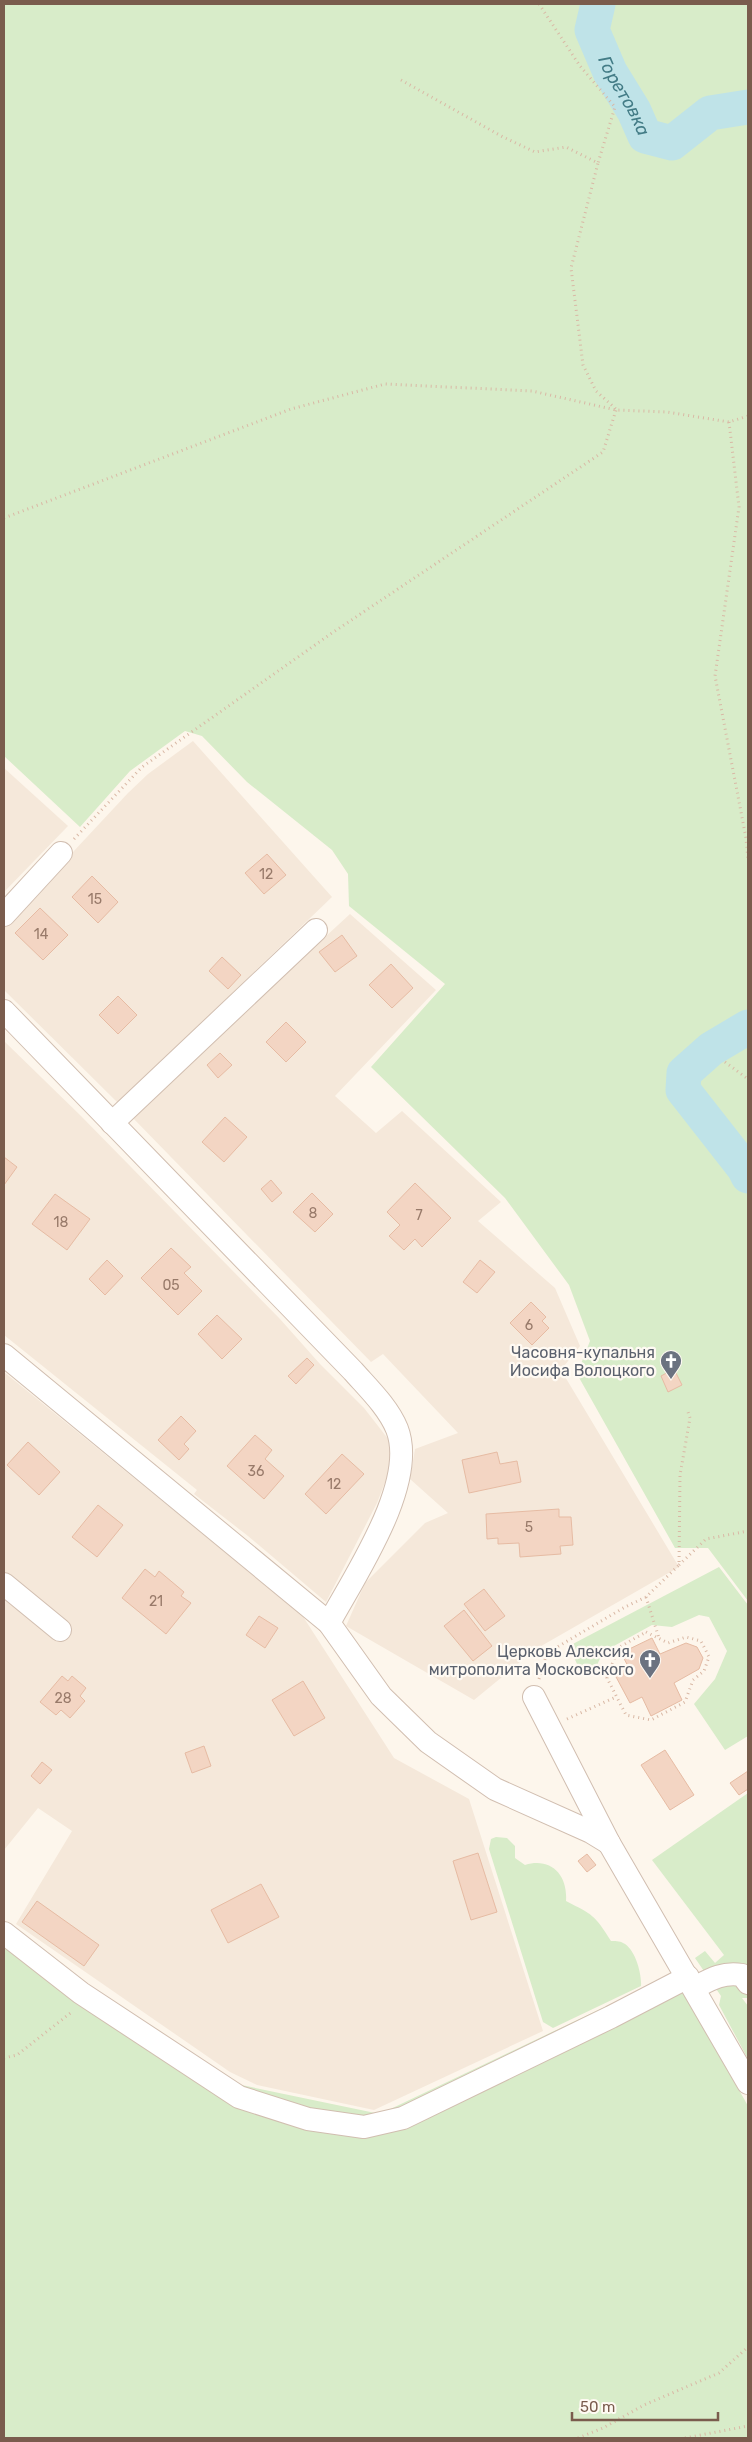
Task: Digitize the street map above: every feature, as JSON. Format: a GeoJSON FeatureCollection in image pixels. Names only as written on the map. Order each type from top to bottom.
{"type":"FeatureCollection","features":[{"type":"Feature","properties":{"kind":"street"},"geometry":{"type":"LineString","coordinates":[[4,915],[61,853]]}},
{"type":"Feature","properties":{"kind":"street"},"geometry":{"type":"LineString","coordinates":[[112,1124],[316,930]]}},
{"type":"Feature","properties":{"kind":"street"},"geometry":{"type":"LineString","coordinates":[[4,1011],[354,1371],[385,1408],[397,1430],[401,1459],[398,1483],[390,1508],[329,1623]]}},
{"type":"Feature","properties":{"kind":"street"},"geometry":{"type":"LineString","coordinates":[[4,1355],[329,1623],[381,1696],[428,1742],[496,1789],[591,1832],[609,1843]]}},
{"type":"Feature","properties":{"kind":"street"},"geometry":{"type":"LineString","coordinates":[[4,1584],[60,1630]]}},
{"type":"Feature","properties":{"kind":"street"},"geometry":{"type":"LineString","coordinates":[[534,1697],[609,1843],[691,1982],[748,2084]]}},
{"type":"Feature","properties":{"kind":"street"},"geometry":{"type":"LineString","coordinates":[[4,1933],[90,1998],[239,2097],[308,2119],[364,2127],[404,2118],[611,2018],[691,1982],[729,1973],[742,1975],[748,1983]]}},
{"type":"Feature","properties":{"kind":"path"},"geometry":{"type":"LineString","coordinates":[[540,4],[580,66],[615,107],[598,163],[571,268],[583,365],[596,391],[616,410]]}},
{"type":"Feature","properties":{"kind":"path"},"geometry":{"type":"LineString","coordinates":[[401,80],[535,152],[566,147],[598,163]]}},
{"type":"Feature","properties":{"kind":"path"},"geometry":{"type":"LineString","coordinates":[[4,518],[292,409],[385,384],[532,391],[616,410],[668,412],[729,422],[748,416]]}},
{"type":"Feature","properties":{"kind":"path"},"geometry":{"type":"LineString","coordinates":[[61,853],[142,768],[332,633],[603,452],[616,410]]}},
{"type":"Feature","properties":{"kind":"path"},"geometry":{"type":"LineString","coordinates":[[729,422],[739,507],[716,676],[746,838],[748,860]]}},
{"type":"Feature","properties":{"kind":"path"},"geometry":{"type":"LineString","coordinates":[[725,1062],[748,1079]]}},
{"type":"Feature","properties":{"kind":"path"},"geometry":{"type":"LineString","coordinates":[[679,1566],[680,1475],[690,1418],[686,1409]]}},
{"type":"Feature","properties":{"kind":"path"},"geometry":{"type":"LineString","coordinates":[[534,1697],[547,1654],[625,1607],[646,1597],[706,1540],[748,1531]]}},
{"type":"Feature","properties":{"kind":"path"},"geometry":{"type":"LineString","coordinates":[[646,1597],[660,1639]]}},
{"type":"Feature","properties":{"kind":"path"},"geometry":{"type":"LineString","coordinates":[[646,1632],[668,1643],[686,1637],[701,1641],[709,1657],[704,1671],[693,1680],[685,1702],[651,1720],[626,1715],[616,1697],[607,1678],[618,1648],[646,1632]]}},
{"type":"Feature","properties":{"kind":"path"},"geometry":{"type":"LineString","coordinates":[[577,1715],[616,1697]]}},
{"type":"Feature","properties":{"kind":"path"},"geometry":{"type":"LineString","coordinates":[[4,2058],[17,2055],[90,1998]]}},
{"type":"Feature","properties":{"kind":"path"},"geometry":{"type":"LineString","coordinates":[[578,2438],[603,2428],[644,2405],[718,2373],[748,2347]]}},
{"type":"Feature","properties":{"kind":"path"},"geometry":{"type":"LineString","coordinates":[[685,2438],[748,2426]]}},
{"type":"Feature","properties":{"kind":"shaded area"},"geometry":{"type":"Polygon","coordinates":[[[193,741],[332,897],[118,1103],[4,990],[4,926],[128,793],[148,774],[193,741]]]}},
{"type":"Feature","properties":{"kind":"shaded area"},"geometry":{"type":"Polygon","coordinates":[[[4,768],[68,826],[4,892],[4,768]]]}},
{"type":"Feature","properties":{"kind":"shaded area"},"geometry":{"type":"Polygon","coordinates":[[[350,914],[436,990],[335,1096],[376,1133],[402,1111],[501,1202],[478,1221],[555,1288],[580,1346],[561,1370],[679,1567],[536,1649],[474,1700],[346,1626],[365,1583],[425,1523],[448,1513],[410,1479],[415,1449],[458,1433],[383,1354],[371,1362],[131,1116],[350,914]]]}},
{"type":"Feature","properties":{"kind":"shaded area"},"geometry":{"type":"Polygon","coordinates":[[[4,1041],[81,1116],[280,1319],[320,1364],[364,1408],[389,1440],[392,1464],[377,1503],[326,1602],[248,1536],[194,1494],[197,1490],[4,1335],[4,1041]]]}},
{"type":"Feature","properties":{"kind":"shaded area"},"geometry":{"type":"Polygon","coordinates":[[[4,1372],[302,1615],[394,1758],[469,1799],[543,2031],[374,2110],[257,2085],[230,2072],[16,1924],[72,1831],[38,1808],[4,1850],[4,1372]]]}},
{"type":"Feature","properties":{"kind":"green space"},"geometry":{"type":"Polygon","coordinates":[[[4,4],[748,4],[748,1601],[708,1548],[675,1548],[577,1374],[590,1341],[569,1285],[505,1198],[371,1067],[445,984],[349,906],[348,874],[332,850],[247,782],[202,736],[185,731],[130,771],[80,827],[4,756],[4,4]]]}},
{"type":"Feature","properties":{"kind":"green space"},"geometry":{"type":"Polygon","coordinates":[[[719,1567],[748,1605],[748,1736],[725,1750],[694,1704],[715,1679],[727,1651],[709,1617],[699,1615],[672,1627],[652,1625],[603,1652],[597,1665],[581,1673],[569,1646],[719,1567]]]}},
{"type":"Feature","properties":{"kind":"green space"},"geometry":{"type":"Polygon","coordinates":[[[748,1793],[748,1998],[742,1998],[748,2006],[748,2059],[719,2005],[721,1996],[695,1958],[705,1951],[715,1963],[724,1955],[652,1860],[748,1793]]]}},
{"type":"Feature","properties":{"kind":"green space"},"geometry":{"type":"Polygon","coordinates":[[[496,1837],[507,1838],[515,1846],[515,1858],[525,1865],[543,1864],[556,1870],[564,1883],[566,1901],[592,1916],[601,1925],[611,1941],[622,1942],[631,1950],[639,1968],[641,1986],[553,2028],[543,2022],[489,1849],[491,1839],[496,1837]]]}},
{"type":"Feature","properties":{"kind":"green space"},"geometry":{"type":"Polygon","coordinates":[[[4,1946],[227,2082],[380,2114],[661,1980],[684,1992],[748,2106],[748,2438],[4,2438],[4,1946]]]}},
{"type":"Feature","properties":{"kind":"building"},"geometry":{"type":"Polygon","coordinates":[[[267,854],[286,875],[264,894],[245,873],[267,854]]]}},
{"type":"Feature","properties":{"kind":"building"},"geometry":{"type":"Polygon","coordinates":[[[92,876],[118,902],[98,923],[72,897],[92,876]]]}},
{"type":"Feature","properties":{"kind":"building"},"geometry":{"type":"Polygon","coordinates":[[[40,908],[68,935],[43,960],[15,933],[40,908]]]}},
{"type":"Feature","properties":{"kind":"building"},"geometry":{"type":"Polygon","coordinates":[[[342,935],[357,956],[335,972],[319,952],[342,935]]]}},
{"type":"Feature","properties":{"kind":"building"},"geometry":{"type":"Polygon","coordinates":[[[222,957],[241,975],[228,989],[209,971],[222,957]]]}},
{"type":"Feature","properties":{"kind":"building"},"geometry":{"type":"Polygon","coordinates":[[[391,964],[413,988],[392,1008],[369,985],[391,964]]]}},
{"type":"Feature","properties":{"kind":"building"},"geometry":{"type":"Polygon","coordinates":[[[118,996],[137,1015],[118,1034],[99,1015],[118,996]]]}},
{"type":"Feature","properties":{"kind":"building"},"geometry":{"type":"Polygon","coordinates":[[[286,1022],[306,1042],[286,1062],[266,1042],[286,1022]]]}},
{"type":"Feature","properties":{"kind":"building"},"geometry":{"type":"Polygon","coordinates":[[[220,1053],[232,1065],[218,1078],[207,1065],[220,1053]]]}},
{"type":"Feature","properties":{"kind":"building"},"geometry":{"type":"Polygon","coordinates":[[[225,1117],[247,1137],[224,1162],[202,1142],[225,1117]]]}},
{"type":"Feature","properties":{"kind":"building"},"geometry":{"type":"Polygon","coordinates":[[[4,1157],[17,1167],[4,1185],[4,1157]]]}},
{"type":"Feature","properties":{"kind":"building"},"geometry":{"type":"Polygon","coordinates":[[[271,1180],[282,1193],[272,1202],[261,1189],[271,1180]]]}},
{"type":"Feature","properties":{"kind":"building"},"geometry":{"type":"Polygon","coordinates":[[[415,1183],[451,1218],[422,1247],[415,1239],[404,1250],[389,1236],[400,1225],[387,1212],[415,1183]]]}},
{"type":"Feature","properties":{"kind":"building"},"geometry":{"type":"Polygon","coordinates":[[[312,1193],[333,1214],[315,1232],[293,1212],[312,1193]]]}},
{"type":"Feature","properties":{"kind":"building"},"geometry":{"type":"Polygon","coordinates":[[[55,1194],[90,1219],[67,1250],[32,1224],[55,1194]]]}},
{"type":"Feature","properties":{"kind":"building"},"geometry":{"type":"Polygon","coordinates":[[[171,1248],[191,1267],[184,1273],[202,1291],[178,1315],[141,1278],[171,1248]]]}},
{"type":"Feature","properties":{"kind":"building"},"geometry":{"type":"Polygon","coordinates":[[[107,1260],[123,1276],[105,1295],[89,1279],[107,1260]]]}},
{"type":"Feature","properties":{"kind":"building"},"geometry":{"type":"Polygon","coordinates":[[[480,1260],[495,1272],[477,1293],[463,1282],[480,1260]]]}},
{"type":"Feature","properties":{"kind":"building"},"geometry":{"type":"Polygon","coordinates":[[[531,1302],[546,1317],[542,1321],[549,1328],[532,1345],[510,1323],[531,1302]]]}},
{"type":"Feature","properties":{"kind":"building"},"geometry":{"type":"Polygon","coordinates":[[[217,1315],[242,1339],[222,1359],[198,1334],[217,1315]]]}},
{"type":"Feature","properties":{"kind":"building"},"geometry":{"type":"Polygon","coordinates":[[[307,1358],[314,1365],[296,1384],[288,1376],[307,1358]]]}},
{"type":"Feature","properties":{"kind":"building","name":"Часовня-купальня Иосифа Волоцкого"},"geometry":{"type":"Polygon","coordinates":[[[674,1369],[682,1385],[668,1392],[661,1376],[674,1369]]]}},
{"type":"Feature","properties":{"kind":"building"},"geometry":{"type":"Polygon","coordinates":[[[181,1416],[196,1431],[184,1444],[189,1449],[179,1460],[158,1440],[181,1416]]]}},
{"type":"Feature","properties":{"kind":"building"},"geometry":{"type":"Polygon","coordinates":[[[255,1435],[272,1450],[265,1459],[284,1476],[264,1499],[227,1466],[255,1435]]]}},
{"type":"Feature","properties":{"kind":"building"},"geometry":{"type":"Polygon","coordinates":[[[28,1442],[60,1472],[39,1495],[7,1465],[28,1442]]]}},
{"type":"Feature","properties":{"kind":"building"},"geometry":{"type":"Polygon","coordinates":[[[497,1452],[500,1464],[517,1461],[521,1482],[469,1493],[462,1460],[497,1452]]]}},
{"type":"Feature","properties":{"kind":"building"},"geometry":{"type":"Polygon","coordinates":[[[342,1454],[364,1474],[326,1514],[305,1494],[342,1454]]]}},
{"type":"Feature","properties":{"kind":"building"},"geometry":{"type":"Polygon","coordinates":[[[98,1505],[123,1525],[97,1557],[72,1537],[98,1505]]]}},
{"type":"Feature","properties":{"kind":"building"},"geometry":{"type":"Polygon","coordinates":[[[559,1509],[559,1517],[571,1517],[573,1545],[560,1546],[561,1554],[520,1557],[519,1543],[498,1544],[498,1538],[487,1539],[486,1514],[559,1509]]]}},
{"type":"Feature","properties":{"kind":"building"},"geometry":{"type":"Polygon","coordinates":[[[145,1569],[155,1577],[159,1571],[184,1592],[181,1596],[191,1603],[166,1634],[122,1598],[145,1569]]]}},
{"type":"Feature","properties":{"kind":"building"},"geometry":{"type":"Polygon","coordinates":[[[484,1589],[505,1616],[485,1631],[464,1604],[484,1589]]]}},
{"type":"Feature","properties":{"kind":"building"},"geometry":{"type":"Polygon","coordinates":[[[464,1610],[492,1646],[473,1661],[444,1626],[464,1610]]]}},
{"type":"Feature","properties":{"kind":"building"},"geometry":{"type":"Polygon","coordinates":[[[259,1616],[278,1628],[265,1648],[246,1635],[259,1616]]]}},
{"type":"Feature","properties":{"kind":"building","name":"Церковь Алексия, митрополита Московского"},"geometry":{"type":"Polygon","coordinates":[[[652,1638],[660,1654],[686,1643],[697,1647],[703,1658],[699,1669],[674,1683],[682,1700],[651,1716],[642,1697],[630,1703],[615,1675],[629,1668],[621,1653],[652,1638]]]}},
{"type":"Feature","properties":{"kind":"building"},"geometry":{"type":"Polygon","coordinates":[[[62,1676],[68,1681],[72,1676],[86,1688],[80,1696],[85,1701],[70,1718],[61,1710],[56,1715],[40,1702],[62,1676]]]}},
{"type":"Feature","properties":{"kind":"building"},"geometry":{"type":"Polygon","coordinates":[[[303,1681],[325,1718],[294,1736],[272,1700],[303,1681]]]}},
{"type":"Feature","properties":{"kind":"building"},"geometry":{"type":"Polygon","coordinates":[[[204,1746],[211,1766],[192,1773],[185,1753],[204,1746]]]}},
{"type":"Feature","properties":{"kind":"building"},"geometry":{"type":"Polygon","coordinates":[[[665,1750],[694,1795],[670,1810],[641,1765],[665,1750]]]}},
{"type":"Feature","properties":{"kind":"building"},"geometry":{"type":"Polygon","coordinates":[[[42,1762],[52,1770],[40,1784],[31,1776],[42,1762]]]}},
{"type":"Feature","properties":{"kind":"building"},"geometry":{"type":"Polygon","coordinates":[[[748,1771],[748,1789],[739,1795],[730,1783],[748,1771]]]}},
{"type":"Feature","properties":{"kind":"building"},"geometry":{"type":"Polygon","coordinates":[[[478,1853],[497,1912],[471,1920],[453,1861],[478,1853]]]}},
{"type":"Feature","properties":{"kind":"building"},"geometry":{"type":"Polygon","coordinates":[[[587,1854],[596,1865],[587,1872],[578,1861],[587,1854]]]}},
{"type":"Feature","properties":{"kind":"building"},"geometry":{"type":"Polygon","coordinates":[[[261,1884],[279,1917],[228,1943],[211,1910],[261,1884]]]}},
{"type":"Feature","properties":{"kind":"building"},"geometry":{"type":"Polygon","coordinates":[[[37,1901],[99,1945],[84,1966],[22,1922],[37,1901]]]}},
{"type":"Feature","properties":{"kind":"waterway","name":"Горетовка"},"geometry":{"type":"LineString","coordinates":[[598,4],[592,30],[610,72],[634,111],[645,136],[672,143],[710,113],[748,107]]}},
{"type":"Feature","properties":{"kind":"waterway","name":"Горетовка"},"geometry":{"type":"LineString","coordinates":[[748,1027],[711,1049],[684,1073],[683,1090],[744,1168],[748,1176]]}},
{"type":"Feature","properties":{"kind":"place","name":"Часовня-купальня Иосифа Волоцкого"},"geometry":{"type":"Point","coordinates":[671,1380]}},
{"type":"Feature","properties":{"kind":"place","name":"Церковь Алексия, митрополита Московского"},"geometry":{"type":"Point","coordinates":[650,1679]}}]}
